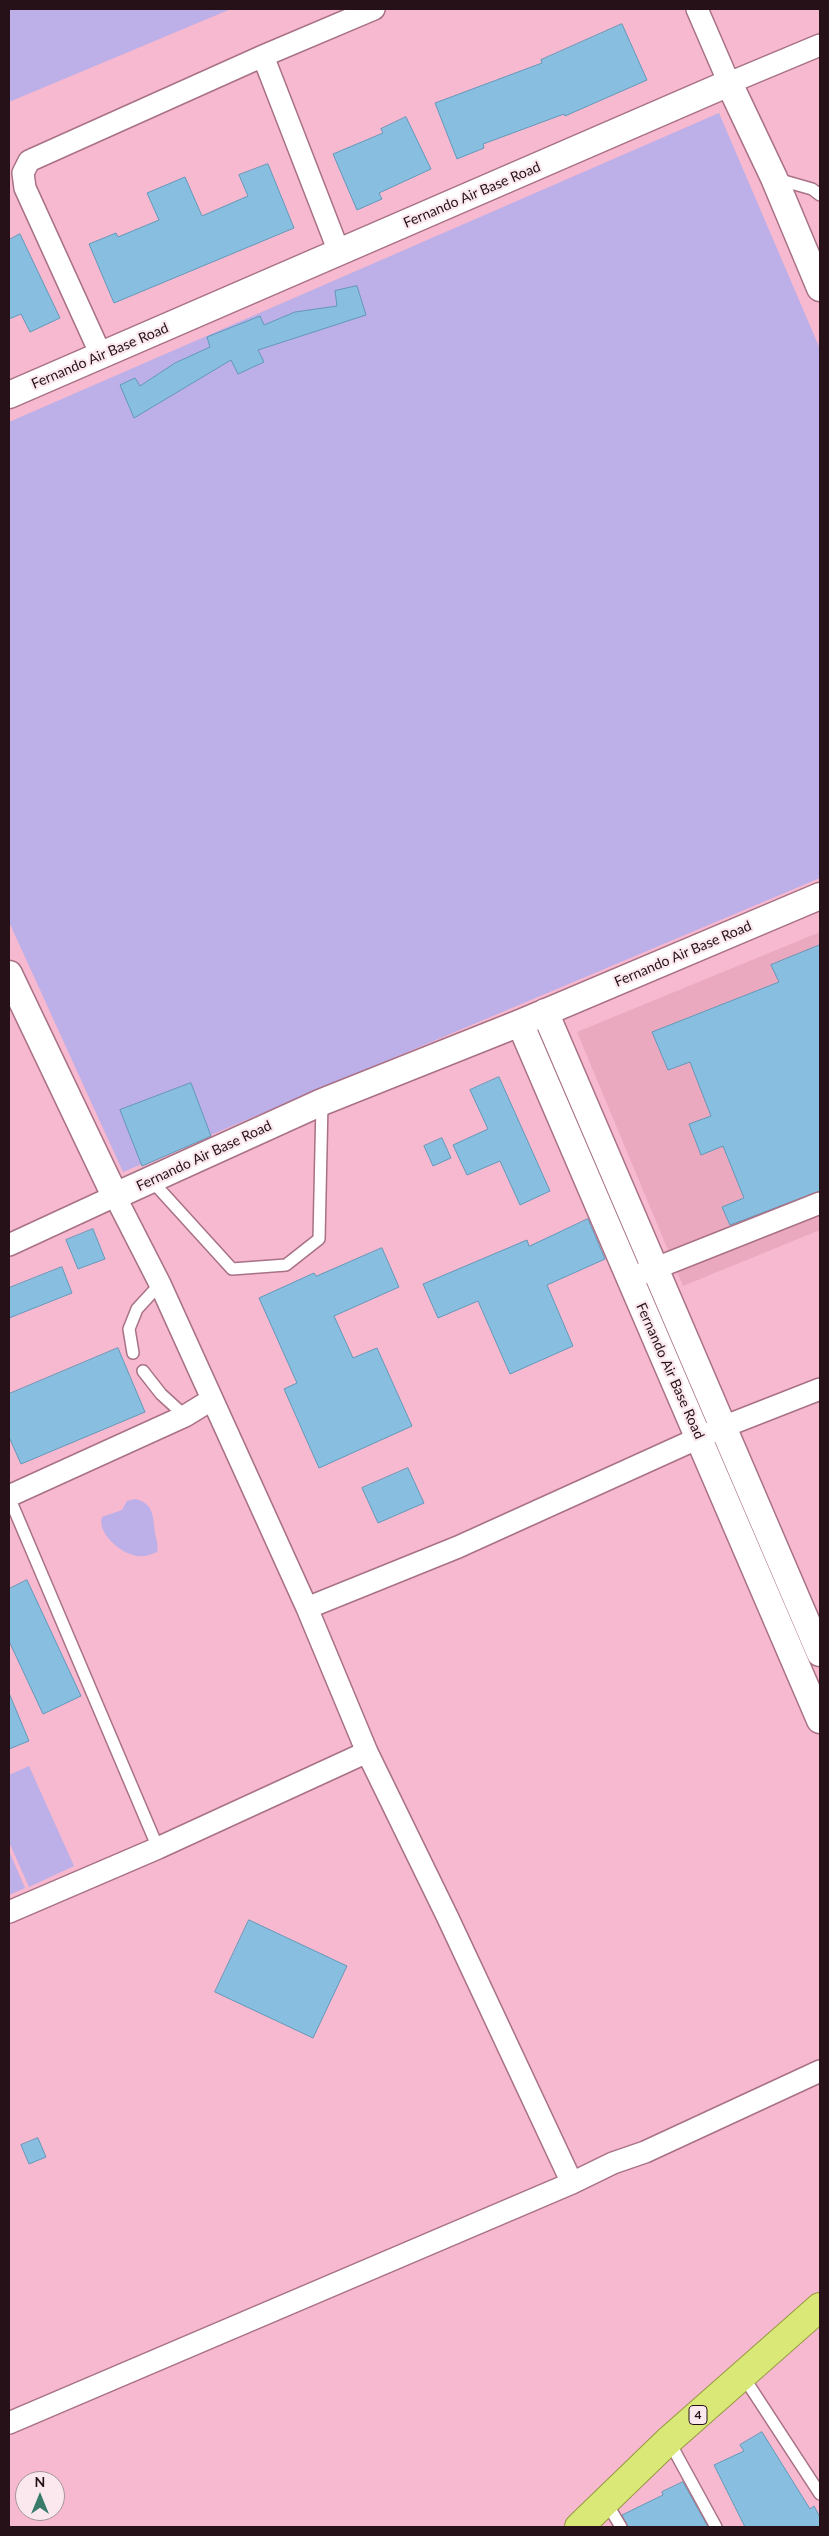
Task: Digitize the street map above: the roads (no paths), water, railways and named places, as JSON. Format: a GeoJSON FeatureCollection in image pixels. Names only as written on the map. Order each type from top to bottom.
{"type":"FeatureCollection","features":[{"type":"Feature","properties":{"kind":"highway","name":"4"},"geometry":{"type":"LineString","coordinates":[[579,2527],[668,2441],[820,2307]]}},
{"type":"Feature","properties":{"kind":"street"},"geometry":{"type":"LineString","coordinates":[[101,355],[26,188],[24,173],[29,161],[263,56],[374,9]]}},
{"type":"Feature","properties":{"kind":"street"},"geometry":{"type":"LineString","coordinates":[[697,9],[729,83],[774,178],[820,288]]}},
{"type":"Feature","properties":{"kind":"street"},"geometry":{"type":"LineString","coordinates":[[729,83],[820,45]]}},
{"type":"Feature","properties":{"kind":"street"},"geometry":{"type":"LineString","coordinates":[[263,56],[339,252]]}},
{"type":"Feature","properties":{"kind":"street","name":"Fernando Air Base Road"},"geometry":{"type":"LineString","coordinates":[[9,395],[729,83]]}},
{"type":"Feature","properties":{"kind":"street","name":"Fernando Air Base Road"},"geometry":{"type":"LineString","coordinates":[[115,1196],[152,1181],[322,1102],[520,1023],[820,896]]}},
{"type":"Feature","properties":{"kind":"street"},"geometry":{"type":"LineString","coordinates":[[9,974],[115,1196],[160,1284],[307,1608],[367,1752],[447,1916],[572,2183]]}},
{"type":"Feature","properties":{"kind":"street","name":"Fernando Air Base Road"},"geometry":{"type":"LineString","coordinates":[[545,1012],[820,1653]]}},
{"type":"Feature","properties":{"kind":"street","name":"Fernando Air Base Road"},"geometry":{"type":"LineString","coordinates":[[520,1023],[699,1438],[814,1693],[820,1720]]}},
{"type":"Feature","properties":{"kind":"street"},"geometry":{"type":"LineString","coordinates":[[555,1102],[579,1091]]}},
{"type":"Feature","properties":{"kind":"street"},"geometry":{"type":"LineString","coordinates":[[9,1246],[115,1196]]}},
{"type":"Feature","properties":{"kind":"street"},"geometry":{"type":"LineString","coordinates":[[630,1279],[820,1203]]}},
{"type":"Feature","properties":{"kind":"street"},"geometry":{"type":"LineString","coordinates":[[307,1608],[458,1547],[723,1427],[820,1389]]}},
{"type":"Feature","properties":{"kind":"street"},"geometry":{"type":"LineString","coordinates":[[9,1497],[185,1416],[211,1400]]}},
{"type":"Feature","properties":{"kind":"street"},"geometry":{"type":"LineString","coordinates":[[9,1912],[158,1848],[367,1752]]}},
{"type":"Feature","properties":{"kind":"street"},"geometry":{"type":"LineString","coordinates":[[9,2422],[572,2183],[613,2163],[645,2152],[820,2072]]}},
{"type":"Feature","properties":{"kind":"lane"},"geometry":{"type":"LineString","coordinates":[[774,178],[812,189],[820,194]]}},
{"type":"Feature","properties":{"kind":"lane"},"geometry":{"type":"LineString","coordinates":[[152,1181],[232,1269],[286,1265],[319,1239],[322,1102]]}},
{"type":"Feature","properties":{"kind":"lane"},"geometry":{"type":"LineString","coordinates":[[133,1353],[129,1329],[137,1309],[160,1284]]}},
{"type":"Feature","properties":{"kind":"lane"},"geometry":{"type":"LineString","coordinates":[[143,1371],[161,1394],[185,1416]]}},
{"type":"Feature","properties":{"kind":"lane"},"geometry":{"type":"LineString","coordinates":[[9,1497],[158,1848]]}},
{"type":"Feature","properties":{"kind":"lane"},"geometry":{"type":"LineString","coordinates":[[743,2376],[820,2494]]}},
{"type":"Feature","properties":{"kind":"lane"},"geometry":{"type":"LineString","coordinates":[[668,2441],[716,2527]]}},
{"type":"Feature","properties":{"kind":"lane"},"geometry":{"type":"LineString","coordinates":[[606,2502],[622,2527]]}}]}
